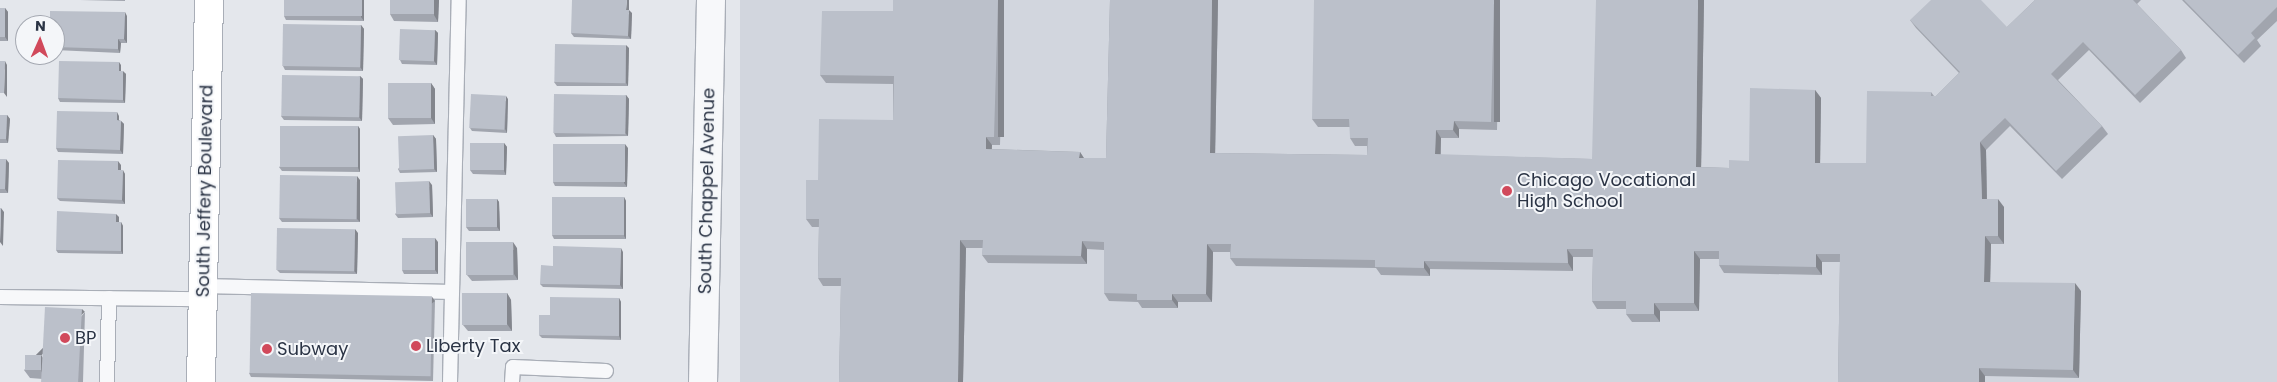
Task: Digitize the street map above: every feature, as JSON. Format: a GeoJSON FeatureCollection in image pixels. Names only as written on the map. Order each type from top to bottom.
{"type":"FeatureCollection","features":[{"type":"Feature","properties":{"kind":"main road","name":"South Jeffery Boulevard"},"geometry":{"type":"LineString","coordinates":[[200,382],[209,0]]}},
{"type":"Feature","properties":{"kind":"street","name":"South Chappel Avenue"},"geometry":{"type":"LineString","coordinates":[[703,382],[711,0]]}},
{"type":"Feature","properties":{"kind":"lane"},"geometry":{"type":"LineString","coordinates":[[450,382],[459,0]]}},
{"type":"Feature","properties":{"kind":"lane"},"geometry":{"type":"LineString","coordinates":[[0,297],[109,298],[203,292],[452,292]]}},
{"type":"Feature","properties":{"kind":"lane"},"geometry":{"type":"LineString","coordinates":[[106,382],[109,298]]}},
{"type":"Feature","properties":{"kind":"lane"},"geometry":{"type":"LineString","coordinates":[[512,382],[513,367],[606,371]]}},
{"type":"Feature","properties":{"kind":"shaded area","name":"Chicago Vocational High School"},"geometry":{"type":"Polygon","coordinates":[[[740,0],[2277,0],[2277,382],[740,382],[740,0]]]}},
{"type":"Feature","properties":{"kind":"building"},"geometry":{"type":"Polygon","coordinates":[[[284,0],[362,0],[362,16],[284,16],[284,0]]]}},
{"type":"Feature","properties":{"kind":"building"},"geometry":{"type":"Polygon","coordinates":[[[390,0],[434,0],[434,14],[390,14],[390,0]]]}},
{"type":"Feature","properties":{"kind":"building"},"geometry":{"type":"Polygon","coordinates":[[[572,0],[627,0],[626,10],[629,10],[628,36],[571,33],[572,0]]]}},
{"type":"Feature","properties":{"kind":"building","name":"Chicago Vocational High School"},"geometry":{"type":"Polygon","coordinates":[[[893,0],[998,0],[994,137],[986,137],[986,149],[1080,152],[1079,158],[1106,158],[1110,0],[1212,0],[1210,153],[1367,155],[1368,138],[1350,138],[1349,119],[1312,119],[1314,0],[1494,0],[1491,122],[1454,121],[1453,130],[1436,130],[1435,154],[1592,159],[1596,0],[1698,0],[1696,167],[1729,168],[1729,160],[1749,161],[1750,88],[1815,90],[1815,163],[1866,163],[1867,91],[1931,92],[1931,96],[1936,96],[1960,72],[1910,20],[1931,0],[1981,0],[2007,27],[2035,0],[2133,0],[2181,50],[2135,95],[2083,42],[2051,74],[2102,126],[2056,171],[2005,118],[1980,142],[1982,199],[1998,199],[1998,236],[1985,236],[1984,282],[2075,283],[2073,370],[1979,368],[1979,382],[1838,382],[1840,254],[1816,254],[1816,267],[1719,265],[1719,251],[1694,251],[1694,303],[1654,303],[1654,314],[1626,314],[1626,301],[1592,301],[1593,249],[1567,249],[1568,263],[1424,261],[1424,268],[1375,267],[1375,260],[1230,258],[1231,244],[1207,244],[1206,294],[1172,294],[1172,300],[1137,300],[1137,294],[1104,293],[1104,242],[1082,241],[1081,256],[982,255],[983,240],[960,240],[958,382],[839,382],[841,278],[818,278],[819,219],[806,219],[806,180],[818,180],[819,119],[893,120],[894,76],[820,75],[822,11],[893,11],[893,0]]]}},
{"type":"Feature","properties":{"kind":"building"},"geometry":{"type":"Polygon","coordinates":[[[2184,0],[2277,0],[2277,7],[2251,33],[2255,38],[2238,55],[2184,0]]]}},
{"type":"Feature","properties":{"kind":"building"},"geometry":{"type":"Polygon","coordinates":[[[0,8],[5,8],[5,37],[0,37],[0,8]]]}},
{"type":"Feature","properties":{"kind":"building"},"geometry":{"type":"Polygon","coordinates":[[[50,11],[125,12],[124,39],[118,39],[118,49],[65,47],[65,15],[50,15],[50,11]]]}},
{"type":"Feature","properties":{"kind":"building"},"geometry":{"type":"Polygon","coordinates":[[[283,24],[361,25],[360,67],[282,66],[283,24]]]}},
{"type":"Feature","properties":{"kind":"building"},"geometry":{"type":"Polygon","coordinates":[[[400,29],[435,30],[434,61],[399,60],[400,29]]]}},
{"type":"Feature","properties":{"kind":"building"},"geometry":{"type":"Polygon","coordinates":[[[555,44],[626,45],[625,83],[554,82],[555,44]]]}},
{"type":"Feature","properties":{"kind":"building"},"geometry":{"type":"Polygon","coordinates":[[[0,61],[5,61],[4,93],[0,93],[0,61]]]}},
{"type":"Feature","properties":{"kind":"building"},"geometry":{"type":"Polygon","coordinates":[[[65,61],[119,62],[119,71],[123,71],[123,100],[58,98],[59,65],[65,65],[65,61]]]}},
{"type":"Feature","properties":{"kind":"building"},"geometry":{"type":"Polygon","coordinates":[[[282,75],[360,76],[359,117],[281,116],[282,75]]]}},
{"type":"Feature","properties":{"kind":"building"},"geometry":{"type":"Polygon","coordinates":[[[388,83],[431,83],[431,118],[388,118],[388,83]]]}},
{"type":"Feature","properties":{"kind":"building"},"geometry":{"type":"Polygon","coordinates":[[[471,94],[506,96],[504,130],[469,128],[471,94]]]}},
{"type":"Feature","properties":{"kind":"building"},"geometry":{"type":"Polygon","coordinates":[[[554,94],[626,95],[625,134],[553,133],[554,94]]]}},
{"type":"Feature","properties":{"kind":"building"},"geometry":{"type":"Polygon","coordinates":[[[57,111],[117,112],[117,120],[121,121],[120,150],[56,148],[57,111]]]}},
{"type":"Feature","properties":{"kind":"building"},"geometry":{"type":"Polygon","coordinates":[[[0,115],[7,115],[6,139],[0,139],[0,115]]]}},
{"type":"Feature","properties":{"kind":"building"},"geometry":{"type":"Polygon","coordinates":[[[280,126],[358,126],[358,167],[280,167],[280,126]]]}},
{"type":"Feature","properties":{"kind":"building"},"geometry":{"type":"Polygon","coordinates":[[[433,135],[434,169],[399,170],[398,136],[433,135]]]}},
{"type":"Feature","properties":{"kind":"building"},"geometry":{"type":"Polygon","coordinates":[[[470,143],[504,143],[504,170],[470,170],[470,143]]]}},
{"type":"Feature","properties":{"kind":"building"},"geometry":{"type":"Polygon","coordinates":[[[553,144],[625,144],[625,182],[553,182],[553,144]]]}},
{"type":"Feature","properties":{"kind":"building"},"geometry":{"type":"Polygon","coordinates":[[[0,159],[6,159],[5,189],[0,189],[0,159]]]}},
{"type":"Feature","properties":{"kind":"building"},"geometry":{"type":"Polygon","coordinates":[[[58,160],[118,161],[118,170],[123,170],[122,200],[57,198],[58,160]]]}},
{"type":"Feature","properties":{"kind":"building"},"geometry":{"type":"Polygon","coordinates":[[[280,175],[357,176],[356,219],[279,218],[280,175]]]}},
{"type":"Feature","properties":{"kind":"building"},"geometry":{"type":"Polygon","coordinates":[[[429,181],[430,213],[396,214],[395,182],[429,181]]]}},
{"type":"Feature","properties":{"kind":"building"},"geometry":{"type":"Polygon","coordinates":[[[552,197],[624,197],[624,235],[552,235],[552,197]]]}},
{"type":"Feature","properties":{"kind":"building"},"geometry":{"type":"Polygon","coordinates":[[[466,199],[497,199],[497,227],[466,227],[466,199]]]}},
{"type":"Feature","properties":{"kind":"building"},"geometry":{"type":"Polygon","coordinates":[[[0,208],[1,208],[0,242],[0,208]]]}},
{"type":"Feature","properties":{"kind":"building"},"geometry":{"type":"Polygon","coordinates":[[[57,211],[116,214],[116,222],[121,222],[121,251],[56,250],[57,211]]]}},
{"type":"Feature","properties":{"kind":"building"},"geometry":{"type":"Polygon","coordinates":[[[277,228],[355,229],[354,271],[276,270],[277,228]]]}},
{"type":"Feature","properties":{"kind":"building"},"geometry":{"type":"Polygon","coordinates":[[[402,238],[435,238],[435,270],[402,270],[402,238]]]}},
{"type":"Feature","properties":{"kind":"building"},"geometry":{"type":"Polygon","coordinates":[[[466,242],[513,242],[513,275],[466,275],[466,242]]]}},
{"type":"Feature","properties":{"kind":"building"},"geometry":{"type":"Polygon","coordinates":[[[553,246],[621,248],[620,285],[540,284],[541,265],[553,266],[553,246]]]}},
{"type":"Feature","properties":{"kind":"building"},"geometry":{"type":"Polygon","coordinates":[[[251,293],[432,296],[431,376],[250,373],[251,293]]]}},
{"type":"Feature","properties":{"kind":"building"},"geometry":{"type":"Polygon","coordinates":[[[462,293],[507,293],[507,325],[462,325],[462,293]]]}},
{"type":"Feature","properties":{"kind":"building"},"geometry":{"type":"Polygon","coordinates":[[[550,297],[619,298],[619,336],[539,335],[539,315],[550,315],[550,297]]]}},
{"type":"Feature","properties":{"kind":"building","name":"BP"},"geometry":{"type":"Polygon","coordinates":[[[45,307],[82,309],[78,382],[41,382],[45,307]]]}},
{"type":"Feature","properties":{"kind":"building"},"geometry":{"type":"Polygon","coordinates":[[[25,355],[41,355],[41,370],[25,370],[25,355]]]}},
{"type":"Feature","properties":{"kind":"place","name":"Chicago Vocational High School"},"geometry":{"type":"Point","coordinates":[1507,191]}},
{"type":"Feature","properties":{"kind":"place","name":"BP"},"geometry":{"type":"Point","coordinates":[65,338]}},
{"type":"Feature","properties":{"kind":"place","name":"Liberty Tax"},"geometry":{"type":"Point","coordinates":[416,346]}},
{"type":"Feature","properties":{"kind":"place","name":"Subway"},"geometry":{"type":"Point","coordinates":[267,349]}}]}
